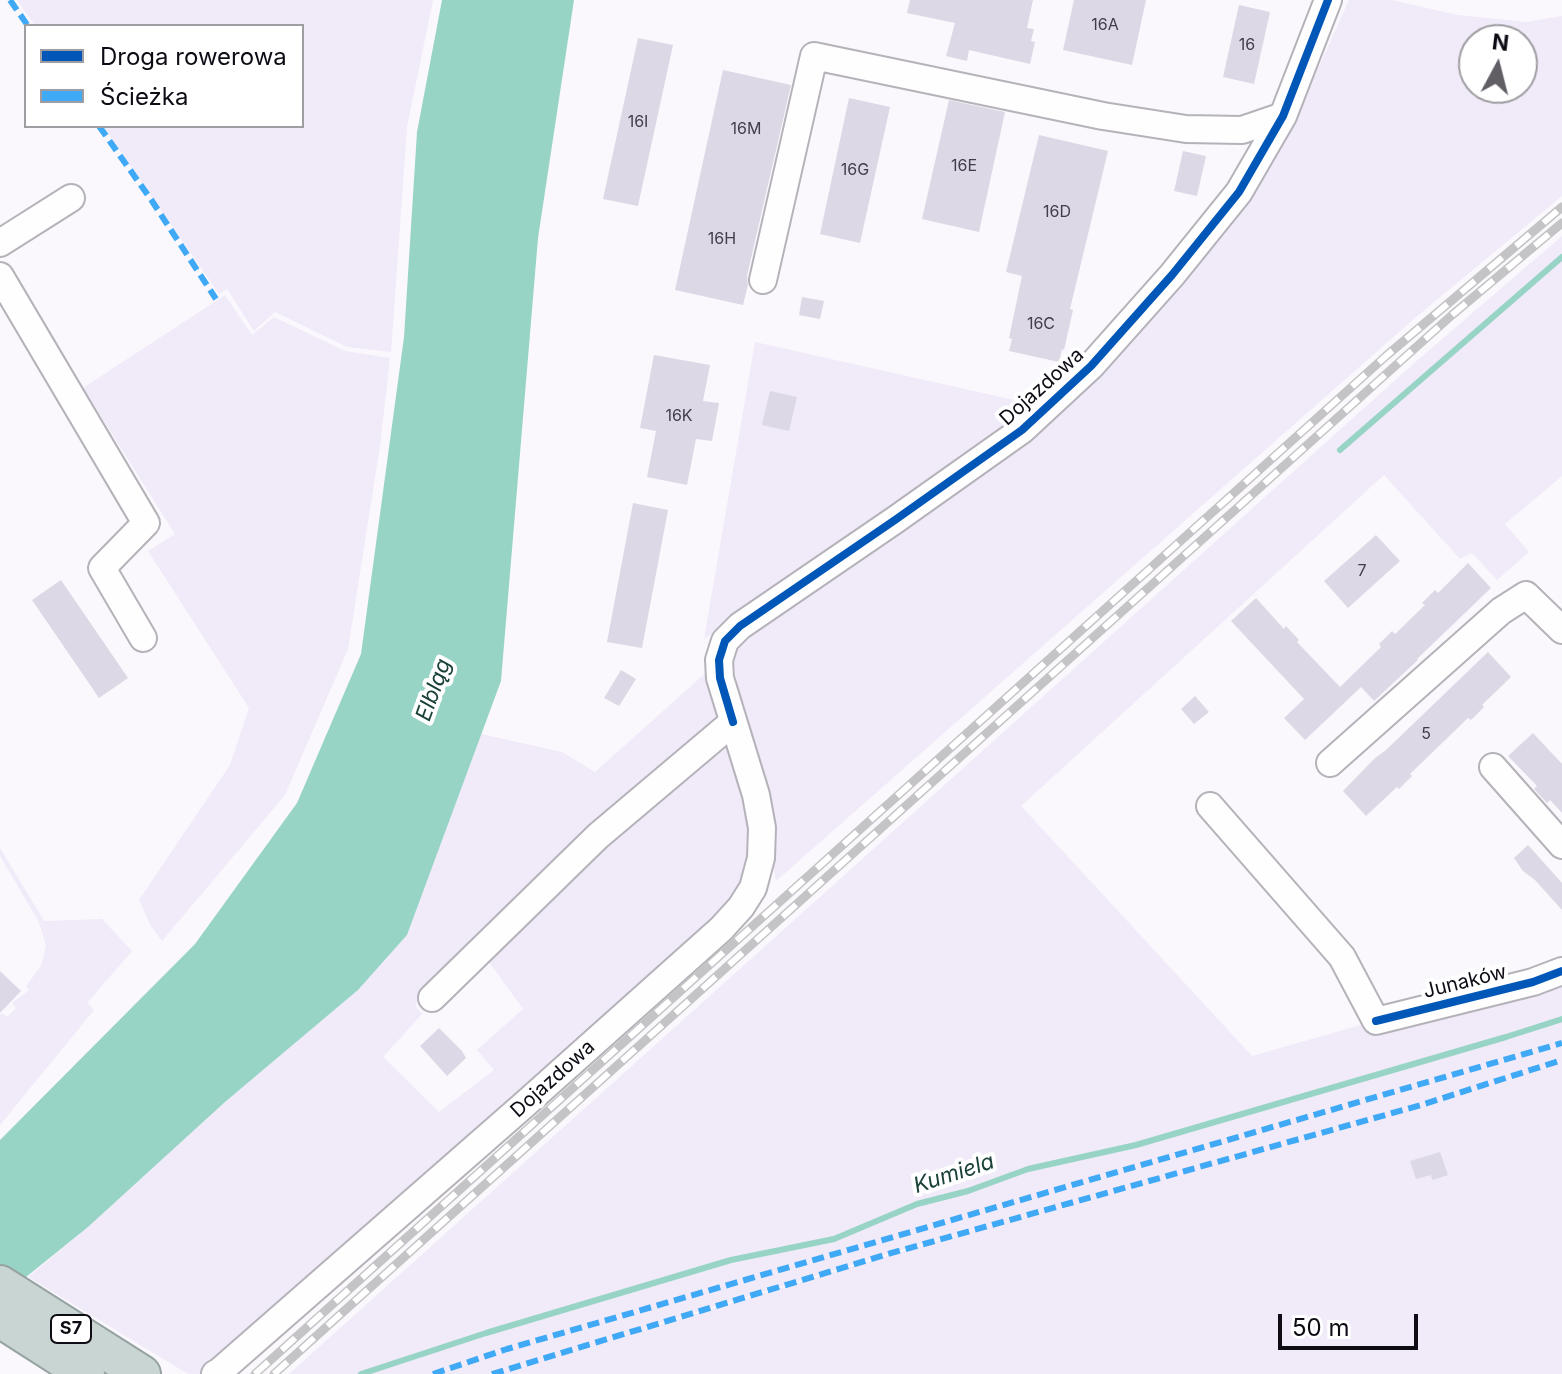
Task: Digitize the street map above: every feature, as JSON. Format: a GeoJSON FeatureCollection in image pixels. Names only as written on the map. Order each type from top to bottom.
{"type":"FeatureCollection","features":[{"type":"Feature","properties":{"kind":"highway","name":"S7"},"geometry":{"type":"LineString","coordinates":[[0,1284],[142,1374]]}},
{"type":"Feature","properties":{"kind":"highway","name":"S7"},"geometry":{"type":"LineString","coordinates":[[0,1319],[86,1374]]}},
{"type":"Feature","properties":{"kind":"street","name":"Dojazdowa"},"geometry":{"type":"LineString","coordinates":[[215,1374],[513,1114],[721,929],[741,907],[753,888],[761,858],[762,828],[756,795],[720,678],[719,660],[725,641],[740,626],[1022,430],[1091,366],[1172,275],[1239,192],[1283,116],[1328,0]]}},
{"type":"Feature","properties":{"kind":"street"},"geometry":{"type":"LineString","coordinates":[[763,280],[814,56],[1088,113],[1186,129],[1242,130],[1283,116]]}},
{"type":"Feature","properties":{"kind":"street"},"geometry":{"type":"LineString","coordinates":[[0,243],[71,198]]}},
{"type":"Feature","properties":{"kind":"street"},"geometry":{"type":"LineString","coordinates":[[0,276],[146,523],[102,568],[143,638]]}},
{"type":"Feature","properties":{"kind":"street"},"geometry":{"type":"LineString","coordinates":[[1330,763],[1501,611],[1526,595],[1562,630]]}},
{"type":"Feature","properties":{"kind":"street"},"geometry":{"type":"LineString","coordinates":[[432,998],[598,836],[733,722]]}},
{"type":"Feature","properties":{"kind":"street"},"geometry":{"type":"LineString","coordinates":[[1493,767],[1562,845]]}},
{"type":"Feature","properties":{"kind":"street","name":"Junaków"},"geometry":{"type":"LineString","coordinates":[[1210,806],[1342,957],[1376,1021],[1533,982],[1562,971]]}},
{"type":"Feature","properties":{"kind":"shaded area"},"geometry":{"type":"Polygon","coordinates":[[[17,0],[433,0],[407,127],[391,352],[347,347],[275,312],[254,331],[227,289],[219,294],[104,128],[304,128],[304,24],[34,24],[17,0]]]}},
{"type":"Feature","properties":{"kind":"shaded area"},"geometry":{"type":"Polygon","coordinates":[[[1349,0],[1392,0],[1458,15],[1527,22],[1562,16],[1562,196],[1416,317],[776,881],[729,642],[973,482],[1043,426],[1294,122],[1349,0]]]}},
{"type":"Feature","properties":{"kind":"shaded area"},"geometry":{"type":"Polygon","coordinates":[[[1562,236],[1562,476],[1505,524],[1529,552],[1497,580],[1472,553],[1460,559],[1384,475],[1021,806],[1252,1056],[1361,1025],[1370,1032],[1562,979],[1562,1374],[289,1374],[1412,365],[1562,236]],[[1000,1222],[888,1254],[645,1329],[1000,1222]]]}},
{"type":"Feature","properties":{"kind":"shaded area"},"geometry":{"type":"Polygon","coordinates":[[[225,295],[252,335],[274,317],[345,351],[390,358],[380,446],[348,649],[285,795],[162,941],[139,900],[230,765],[249,708],[148,551],[175,534],[83,388],[225,295]]]}},
{"type":"Feature","properties":{"kind":"shaded area"},"geometry":{"type":"Polygon","coordinates":[[[755,342],[1041,406],[976,458],[704,639],[755,342]]]}},
{"type":"Feature","properties":{"kind":"shaded area"},"geometry":{"type":"Polygon","coordinates":[[[710,669],[719,712],[710,731],[432,980],[415,1005],[422,1014],[383,1057],[439,1112],[494,1070],[477,1050],[523,1009],[484,955],[575,868],[733,742],[758,836],[741,899],[207,1374],[188,1374],[28,1277],[88,1227],[225,1102],[358,990],[407,935],[481,734],[562,752],[595,772],[710,669]]]}},
{"type":"Feature","properties":{"kind":"shaded area"},"geometry":{"type":"Polygon","coordinates":[[[0,848],[44,921],[102,919],[132,951],[87,1003],[94,1010],[0,1125],[0,1015],[2,1013],[7,1017],[16,1008],[12,1003],[29,990],[26,986],[41,966],[46,946],[39,922],[0,856],[0,848]]]}},
{"type":"Feature","properties":{"kind":"water","name":"Elbląg"},"geometry":{"type":"Polygon","coordinates":[[[442,0],[574,0],[538,238],[501,681],[407,935],[358,990],[225,1102],[88,1227],[0,1298],[0,1140],[195,944],[297,803],[361,654],[404,337],[417,132],[442,0]]]}},
{"type":"Feature","properties":{"kind":"building"},"geometry":{"type":"Polygon","coordinates":[[[910,0],[1033,0],[1027,28],[1034,29],[1031,41],[1035,42],[1030,64],[969,50],[967,61],[946,56],[955,23],[907,13],[910,0]]]}},
{"type":"Feature","properties":{"kind":"building"},"geometry":{"type":"Polygon","coordinates":[[[1074,0],[1146,0],[1132,65],[1063,50],[1074,0]]]}},
{"type":"Feature","properties":{"kind":"building"},"geometry":{"type":"Polygon","coordinates":[[[1239,5],[1270,12],[1254,84],[1223,77],[1239,5]]]}},
{"type":"Feature","properties":{"kind":"building"},"geometry":{"type":"Polygon","coordinates":[[[638,38],[673,45],[638,206],[603,199],[638,38]]]}},
{"type":"Feature","properties":{"kind":"building"},"geometry":{"type":"Polygon","coordinates":[[[723,70],[791,85],[743,305],[675,290],[723,70]]]}},
{"type":"Feature","properties":{"kind":"building"},"geometry":{"type":"Polygon","coordinates":[[[849,98],[890,107],[860,243],[820,234],[849,98]]]}},
{"type":"Feature","properties":{"kind":"building"},"geometry":{"type":"Polygon","coordinates":[[[949,100],[1005,112],[979,232],[922,219],[949,100]]]}},
{"type":"Feature","properties":{"kind":"building"},"geometry":{"type":"Polygon","coordinates":[[[1039,135],[1108,151],[1059,362],[1009,351],[1022,276],[1006,272],[1039,135]]]}},
{"type":"Feature","properties":{"kind":"building"},"geometry":{"type":"Polygon","coordinates":[[[1183,151],[1206,156],[1197,196],[1174,191],[1183,151]]]}},
{"type":"Feature","properties":{"kind":"building"},"geometry":{"type":"Polygon","coordinates":[[[802,297],[824,301],[820,319],[799,315],[802,297]]]}},
{"type":"Feature","properties":{"kind":"building"},"geometry":{"type":"Polygon","coordinates":[[[654,355],[710,365],[703,401],[719,403],[712,441],[696,439],[687,485],[647,477],[656,431],[640,428],[654,355]]]}},
{"type":"Feature","properties":{"kind":"building"},"geometry":{"type":"Polygon","coordinates":[[[770,391],[797,397],[789,431],[762,425],[770,391]]]}},
{"type":"Feature","properties":{"kind":"building"},"geometry":{"type":"Polygon","coordinates":[[[633,503],[668,510],[642,648],[607,642],[633,503]]]}},
{"type":"Feature","properties":{"kind":"building"},"geometry":{"type":"Polygon","coordinates":[[[1376,535],[1400,561],[1348,608],[1324,581],[1376,535]]]}},
{"type":"Feature","properties":{"kind":"building"},"geometry":{"type":"Polygon","coordinates":[[[1468,563],[1491,588],[1374,701],[1361,687],[1305,740],[1284,718],[1304,699],[1231,621],[1256,598],[1284,629],[1286,626],[1340,687],[1381,647],[1379,644],[1392,631],[1395,634],[1425,605],[1422,603],[1435,590],[1438,593],[1468,563]]]}},
{"type":"Feature","properties":{"kind":"building"},"geometry":{"type":"Polygon","coordinates":[[[61,580],[128,678],[99,698],[32,600],[61,580]]]}},
{"type":"Feature","properties":{"kind":"building"},"geometry":{"type":"Polygon","coordinates":[[[1488,652],[1511,677],[1471,720],[1468,718],[1410,774],[1412,776],[1399,789],[1397,787],[1366,816],[1343,791],[1488,652]]]}},
{"type":"Feature","properties":{"kind":"building"},"geometry":{"type":"Polygon","coordinates":[[[621,670],[636,679],[619,706],[604,698],[621,670]]]}},
{"type":"Feature","properties":{"kind":"building"},"geometry":{"type":"Polygon","coordinates":[[[1195,696],[1209,712],[1194,724],[1181,709],[1195,696]]]}},
{"type":"Feature","properties":{"kind":"building"},"geometry":{"type":"Polygon","coordinates":[[[1533,733],[1562,764],[1562,813],[1550,800],[1547,803],[1534,789],[1537,786],[1508,756],[1533,733]]]}},
{"type":"Feature","properties":{"kind":"building"},"geometry":{"type":"Polygon","coordinates":[[[1528,845],[1562,883],[1562,910],[1514,858],[1528,845]]]}},
{"type":"Feature","properties":{"kind":"building"},"geometry":{"type":"Polygon","coordinates":[[[0,971],[21,991],[0,1013],[0,971]]]}},
{"type":"Feature","properties":{"kind":"building"},"geometry":{"type":"Polygon","coordinates":[[[439,1028],[466,1058],[447,1076],[420,1046],[439,1028]]]}},
{"type":"Feature","properties":{"kind":"building"},"geometry":{"type":"Polygon","coordinates":[[[1440,1152],[1448,1175],[1432,1180],[1431,1175],[1416,1179],[1410,1161],[1440,1152]]]}},
{"type":"Feature","properties":{"kind":"waterway"},"geometry":{"type":"LineString","coordinates":[[1340,450],[1562,257]]}},
{"type":"Feature","properties":{"kind":"waterway","name":"Kumiela"},"geometry":{"type":"LineString","coordinates":[[361,1374],[731,1260],[834,1239],[917,1204],[968,1191],[1028,1169],[1136,1145],[1562,1019]]}},
{"type":"Feature","properties":{"kind":"railway"},"geometry":{"type":"LineString","coordinates":[[255,1374],[1386,356],[1562,207]]}},
{"type":"Feature","properties":{"kind":"railway"},"geometry":{"type":"LineString","coordinates":[[274,1374],[1452,315],[1562,223]]}},
{"type":"Feature","properties":{"kind":"marked path"},"geometry":{"type":"LineString","coordinates":[[10,0],[27,24]]}},
{"type":"Feature","properties":{"kind":"marked path"},"geometry":{"type":"LineString","coordinates":[[100,128],[216,299]]}},
{"type":"Feature","properties":{"kind":"marked path"},"geometry":{"type":"LineString","coordinates":[[433,1374],[507,1349],[1562,1043]]}},
{"type":"Feature","properties":{"kind":"marked path"},"geometry":{"type":"LineString","coordinates":[[492,1374],[888,1254],[1421,1105],[1562,1060]]}},
{"type":"Feature","properties":{"kind":"cycle path"},"geometry":{"type":"LineString","coordinates":[[733,722],[720,678],[719,660],[725,641],[740,626],[1022,430],[1091,366],[1172,275],[1239,192],[1283,116],[1328,0]]}},
{"type":"Feature","properties":{"kind":"cycle path"},"geometry":{"type":"LineString","coordinates":[[1376,1021],[1533,982],[1562,971]]}}]}
